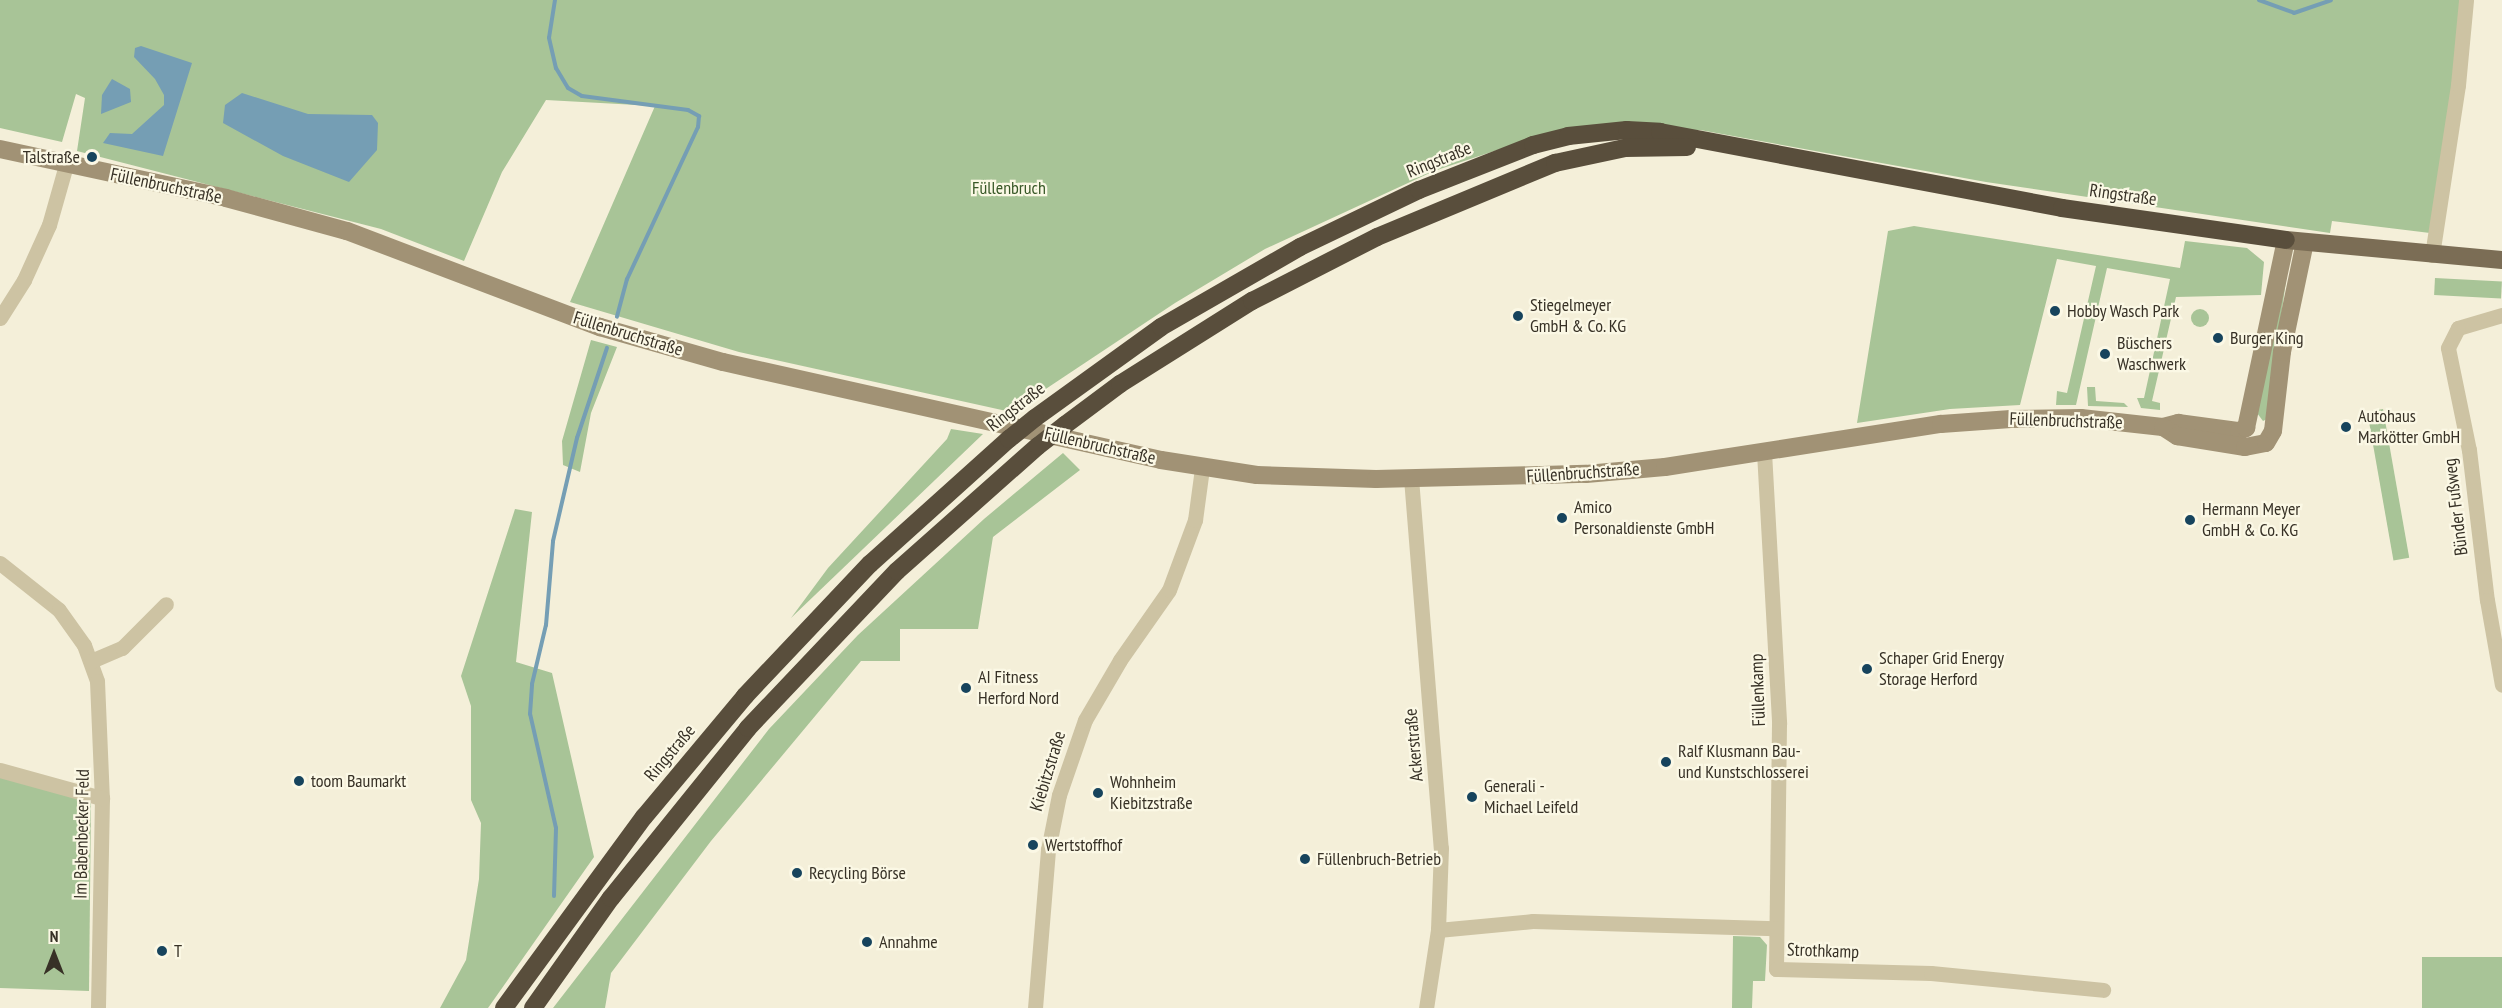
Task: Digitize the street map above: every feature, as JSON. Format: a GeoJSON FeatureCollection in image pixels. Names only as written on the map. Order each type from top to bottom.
{"type":"FeatureCollection","features":[{"type":"Feature","properties":{"kind":"highway","name":"Ringstraße"},"geometry":{"type":"LineString","coordinates":[[504,1008],[644,817],[745,696],[870,564],[1009,439],[1161,327],[1240,279],[1357,218],[1502,157],[1568,136],[1627,130],[1660,132],[1740,149],[2062,208],[2286,240]]}},
{"type":"Feature","properties":{"kind":"highway","name":"Ringstraße"},"geometry":{"type":"LineString","coordinates":[[533,1008],[611,898],[748,728],[897,571],[1038,446],[1120,384],[1252,302],[1377,237],[1555,163],[1625,148],[1740,149]]}},
{"type":"Feature","properties":{"kind":"main road","name":"Ringstraße"},"geometry":{"type":"LineString","coordinates":[[2286,240],[2502,261]]}},
{"type":"Feature","properties":{"kind":"street"},"geometry":{"type":"LineString","coordinates":[[2432,255],[2458,85],[2466,0]]}},
{"type":"Feature","properties":{"kind":"street","name":"Füllenbruchstraße"},"geometry":{"type":"LineString","coordinates":[[0,149],[226,198],[347,231],[571,318],[723,362],[1202,468],[1315,478],[1586,474],[1764,452],[1941,424],[2011,419],[2080,418],[2163,427],[2178,423],[2239,430],[2246,428]]}},
{"type":"Feature","properties":{"kind":"street"},"geometry":{"type":"LineString","coordinates":[[0,318],[24,280],[49,225],[66,165]]}},
{"type":"Feature","properties":{"kind":"street"},"geometry":{"type":"LineString","coordinates":[[2286,240],[2246,428],[2266,443],[2273,431],[2282,352],[2305,242]]}},
{"type":"Feature","properties":{"kind":"street","name":"Bünder Fußweg"},"geometry":{"type":"LineString","coordinates":[[2502,315],[2458,328],[2448,348],[2467,439],[2487,600],[2502,686]]}},
{"type":"Feature","properties":{"kind":"street","name":"Füllenbruchstraße"},"geometry":{"type":"LineString","coordinates":[[2163,427],[2177,436],[2245,447],[2266,443]]}},
{"type":"Feature","properties":{"kind":"street","name":"Füllenkamp"},"geometry":{"type":"LineString","coordinates":[[1764,452],[1779,724],[1775,928]]}},
{"type":"Feature","properties":{"kind":"street","name":"Kiebitzstraße"},"geometry":{"type":"LineString","coordinates":[[1035,1008],[1048,850],[1059,795],[1085,720],[1120,660],[1169,590],[1194,520],[1202,468]]}},
{"type":"Feature","properties":{"kind":"street","name":"Ackerstraße"},"geometry":{"type":"LineString","coordinates":[[1411,478],[1438,796],[1438,930],[1426,1008]]}},
{"type":"Feature","properties":{"kind":"street","name":"Im Babenbecker Feld"},"geometry":{"type":"LineString","coordinates":[[0,563],[59,610],[91,661],[100,700],[102,798],[98,1008]]}},
{"type":"Feature","properties":{"kind":"street"},"geometry":{"type":"LineString","coordinates":[[91,661],[122,648],[166,604]]}},
{"type":"Feature","properties":{"kind":"street"},"geometry":{"type":"LineString","coordinates":[[0,770],[102,798]]}},
{"type":"Feature","properties":{"kind":"street","name":"Strothkamp"},"geometry":{"type":"LineString","coordinates":[[1438,930],[1533,921],[1775,928],[1775,964],[1780,971],[1931,974],[2103,990]]}},
{"type":"Feature","properties":{"kind":"green space","name":"Füllenbruch"},"geometry":{"type":"Polygon","coordinates":[[[0,0],[2462,0],[2455,85],[2430,233],[2332,221],[2330,233],[1986,182],[1700,130],[1549,133],[1434,171],[1265,249],[1175,303],[1011,412],[739,352],[570,302],[655,106],[546,100],[502,172],[464,261],[381,229],[77,151],[85,98],[76,94],[62,142],[0,128],[0,0]]]}},
{"type":"Feature","properties":{"kind":"green space"},"geometry":{"type":"Polygon","coordinates":[[[1914,226],[2180,268],[2185,241],[2247,248],[2264,262],[2261,295],[2176,297],[2152,401],[2160,403],[2160,410],[2141,408],[2137,398],[2144,398],[2170,279],[2107,268],[2076,405],[2056,405],[2057,391],[2067,393],[2096,266],[2057,259],[2020,405],[1950,409],[1857,423],[1888,231],[1914,226]]]}},
{"type":"Feature","properties":{"kind":"green space"},"geometry":{"type":"Polygon","coordinates":[[[2288,266],[2267,419],[2263,421],[2257,413],[2288,266]]]}},
{"type":"Feature","properties":{"kind":"green space"},"geometry":{"type":"Polygon","coordinates":[[[2435,278],[2502,282],[2501,298],[2434,295],[2435,278]]]}},
{"type":"Feature","properties":{"kind":"green space"},"geometry":{"type":"Polygon","coordinates":[[[2196,309],[2204,309],[2209,314],[2207,325],[2196,327],[2191,322],[2191,314],[2196,309]]]}},
{"type":"Feature","properties":{"kind":"green space"},"geometry":{"type":"Polygon","coordinates":[[[591,340],[617,347],[591,413],[580,472],[563,465],[562,441],[591,340]]]}},
{"type":"Feature","properties":{"kind":"green space"},"geometry":{"type":"Polygon","coordinates":[[[2087,387],[2095,387],[2096,401],[2124,403],[2128,407],[2088,406],[2087,387]]]}},
{"type":"Feature","properties":{"kind":"green space"},"geometry":{"type":"Polygon","coordinates":[[[2383,409],[2409,558],[2393,560],[2367,412],[2383,409]]]}},
{"type":"Feature","properties":{"kind":"green space"},"geometry":{"type":"Polygon","coordinates":[[[951,429],[983,434],[791,618],[828,568],[947,439],[951,429]]]}},
{"type":"Feature","properties":{"kind":"green space"},"geometry":{"type":"Polygon","coordinates":[[[1063,453],[1080,470],[993,537],[978,629],[900,629],[900,661],[861,661],[711,841],[611,973],[605,1008],[553,1008],[769,729],[858,635],[984,519],[1063,453]]]}},
{"type":"Feature","properties":{"kind":"green space"},"geometry":{"type":"Polygon","coordinates":[[[515,509],[532,512],[516,662],[552,673],[594,857],[488,1008],[440,1008],[466,960],[479,879],[481,823],[471,800],[471,706],[461,676],[515,509]]]}},
{"type":"Feature","properties":{"kind":"green space"},"geometry":{"type":"Polygon","coordinates":[[[0,776],[91,801],[89,991],[0,988],[0,776]]]}},
{"type":"Feature","properties":{"kind":"green space"},"geometry":{"type":"Polygon","coordinates":[[[1733,936],[1760,937],[1767,945],[1765,981],[1753,981],[1752,1008],[1732,1008],[1733,936]]]}},
{"type":"Feature","properties":{"kind":"green space"},"geometry":{"type":"Polygon","coordinates":[[[2422,957],[2502,957],[2502,1008],[2422,1008],[2422,957]]]}},
{"type":"Feature","properties":{"kind":"water"},"geometry":{"type":"Polygon","coordinates":[[[141,46],[192,63],[163,156],[103,143],[110,133],[132,134],[164,105],[164,95],[155,79],[134,57],[135,48],[141,46]]]}},
{"type":"Feature","properties":{"kind":"water"},"geometry":{"type":"Polygon","coordinates":[[[112,79],[130,89],[131,102],[101,114],[102,95],[112,79]]]}},
{"type":"Feature","properties":{"kind":"water"},"geometry":{"type":"Polygon","coordinates":[[[242,93],[308,114],[372,115],[378,123],[377,150],[349,182],[283,156],[223,123],[225,105],[242,93]]]}},
{"type":"Feature","properties":{"kind":"waterway"},"geometry":{"type":"LineString","coordinates":[[555,0],[549,38],[556,68],[568,88],[582,96],[688,110],[699,116],[698,127],[627,279],[617,317]]}},
{"type":"Feature","properties":{"kind":"waterway"},"geometry":{"type":"LineString","coordinates":[[2259,0],[2294,13],[2331,0]]}},
{"type":"Feature","properties":{"kind":"waterway"},"geometry":{"type":"LineString","coordinates":[[554,896],[556,828],[530,714],[532,684],[546,625],[553,541],[577,438],[607,348]]}},
{"type":"Feature","properties":{"kind":"place","name":"Talstraße"},"geometry":{"type":"Point","coordinates":[92,157]}},
{"type":"Feature","properties":{"kind":"place","name":"Hobby Wasch Park"},"geometry":{"type":"Point","coordinates":[2055,311]}},
{"type":"Feature","properties":{"kind":"place","name":"Stiegelmeyer GmbH & Co. KG"},"geometry":{"type":"Point","coordinates":[1518,316]}},
{"type":"Feature","properties":{"kind":"place","name":"Burger King"},"geometry":{"type":"Point","coordinates":[2218,338]}},
{"type":"Feature","properties":{"kind":"place","name":"Büschers Waschwerk"},"geometry":{"type":"Point","coordinates":[2105,354]}},
{"type":"Feature","properties":{"kind":"place","name":"Autohaus Markötter GmbH"},"geometry":{"type":"Point","coordinates":[2346,427]}},
{"type":"Feature","properties":{"kind":"place","name":"Amico Personaldienste GmbH"},"geometry":{"type":"Point","coordinates":[1562,518]}},
{"type":"Feature","properties":{"kind":"place","name":"Hermann Meyer GmbH & Co. KG"},"geometry":{"type":"Point","coordinates":[2190,520]}},
{"type":"Feature","properties":{"kind":"place","name":"Schaper Grid Energy Storage Herford"},"geometry":{"type":"Point","coordinates":[1867,669]}},
{"type":"Feature","properties":{"kind":"place","name":"AI Fitness Herford Nord"},"geometry":{"type":"Point","coordinates":[966,688]}},
{"type":"Feature","properties":{"kind":"place","name":"Ralf Klusmann Bau- und Kunstschlosserei"},"geometry":{"type":"Point","coordinates":[1666,762]}},
{"type":"Feature","properties":{"kind":"place","name":"toom Baumarkt"},"geometry":{"type":"Point","coordinates":[299,781]}},
{"type":"Feature","properties":{"kind":"place","name":"Wohnheim Kiebitzstraße"},"geometry":{"type":"Point","coordinates":[1098,793]}},
{"type":"Feature","properties":{"kind":"place","name":"Generali - Michael Leifeld"},"geometry":{"type":"Point","coordinates":[1472,797]}},
{"type":"Feature","properties":{"kind":"place","name":"Wertstoffhof"},"geometry":{"type":"Point","coordinates":[1033,845]}},
{"type":"Feature","properties":{"kind":"place","name":"Füllenbruch-Betrieb"},"geometry":{"type":"Point","coordinates":[1305,859]}},
{"type":"Feature","properties":{"kind":"place","name":"Recycling Börse"},"geometry":{"type":"Point","coordinates":[797,873]}},
{"type":"Feature","properties":{"kind":"place","name":"Annahme"},"geometry":{"type":"Point","coordinates":[867,942]}},
{"type":"Feature","properties":{"kind":"place","name":"T"},"geometry":{"type":"Point","coordinates":[162,951]}}]}
